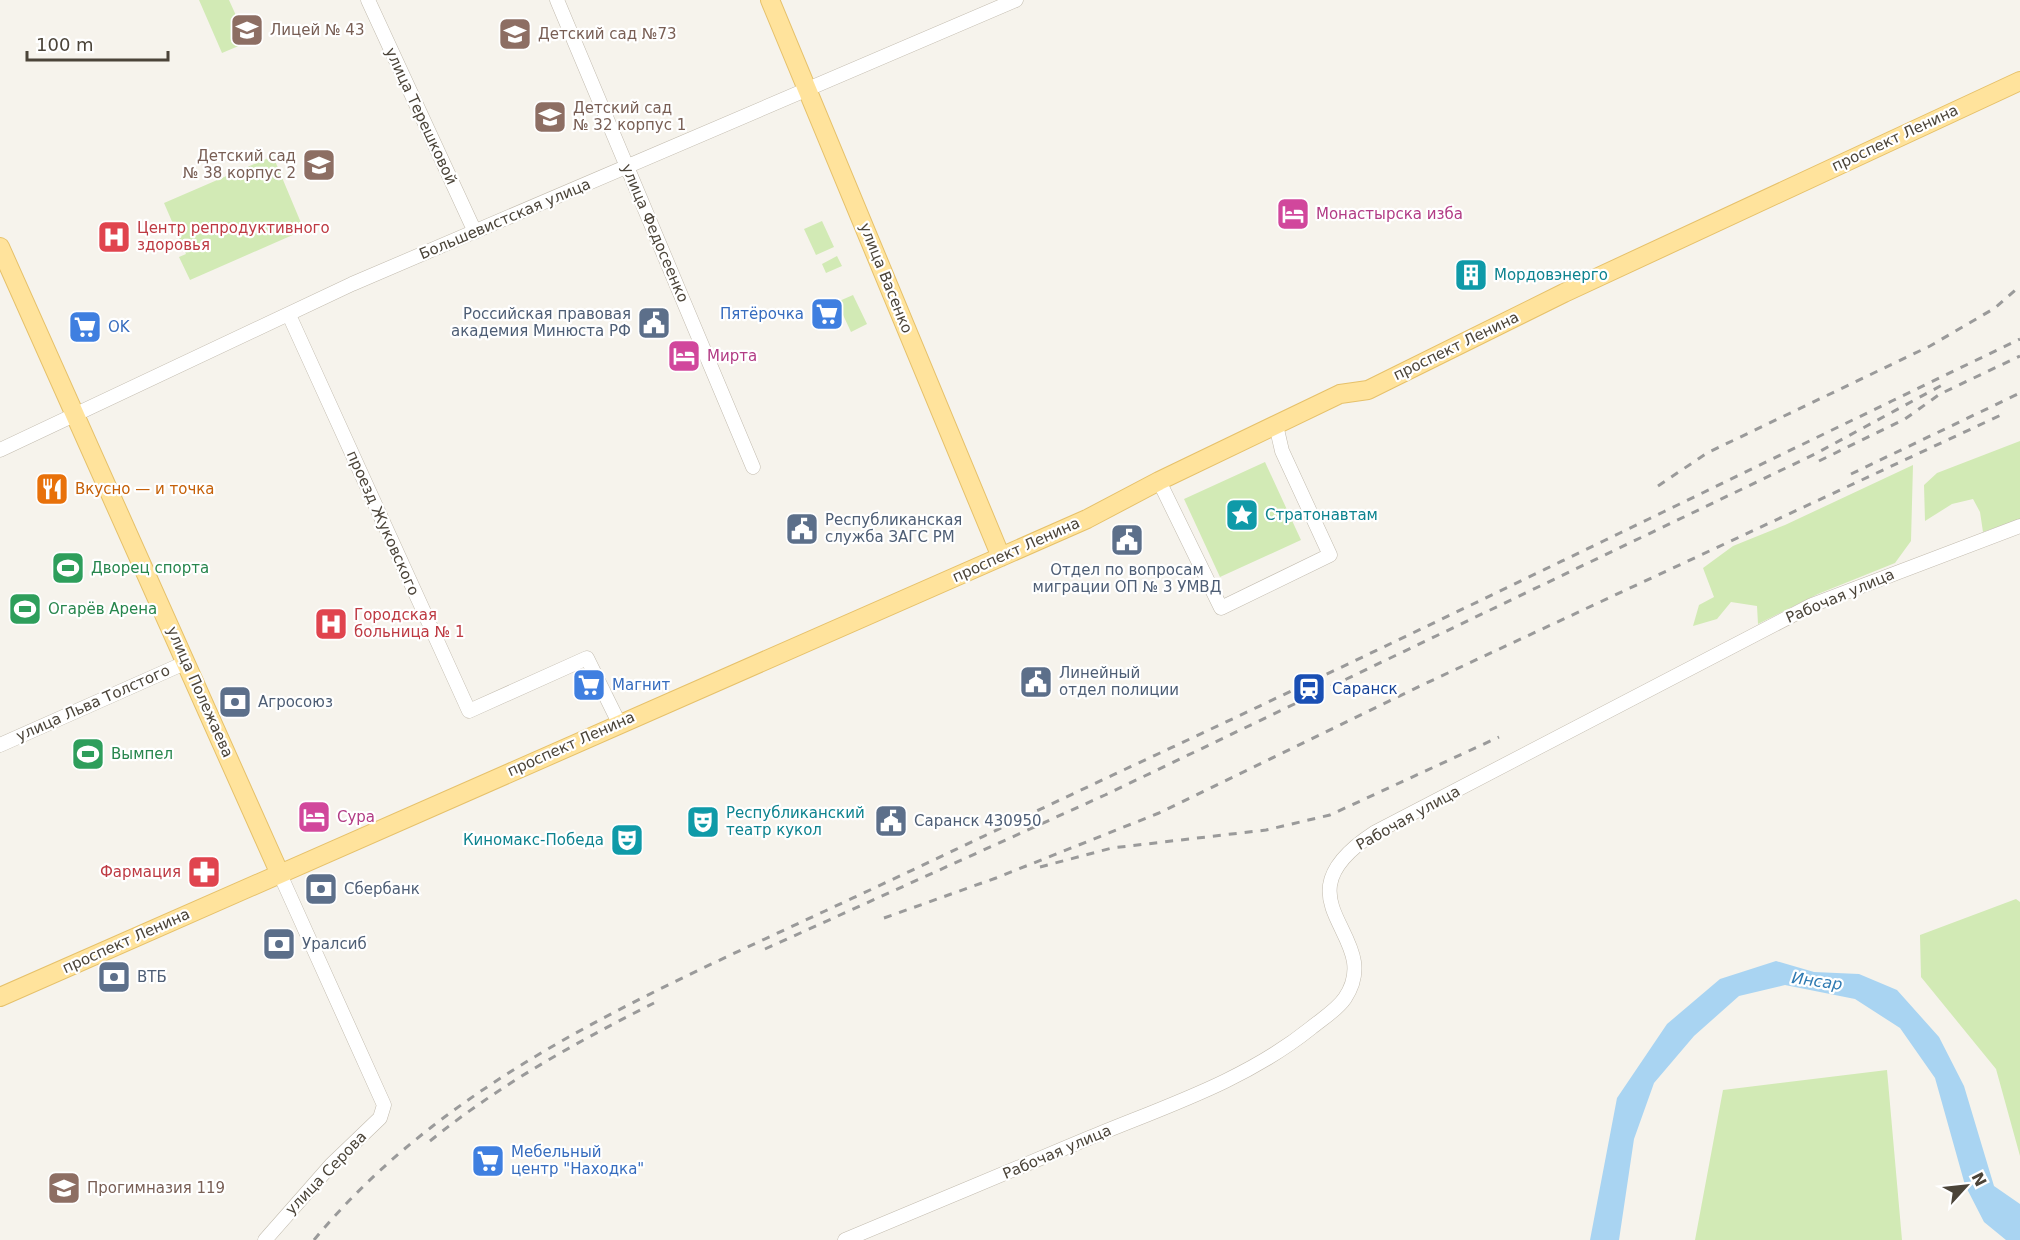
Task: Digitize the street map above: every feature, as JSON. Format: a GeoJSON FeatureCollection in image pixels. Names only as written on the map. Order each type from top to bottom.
{"type":"FeatureCollection","features":[{"type":"Feature","properties":{"kind":"main road","name":"улица Васенко"},"geometry":{"type":"LineString","coordinates":[[770,0],[1001,557]]}},
{"type":"Feature","properties":{"kind":"main road","name":"проспект Ленина"},"geometry":{"type":"LineString","coordinates":[[0,997],[279,872],[1087,519],[1159,481],[1340,394],[1368,390],[1564,293],[2020,81]]}},
{"type":"Feature","properties":{"kind":"main road","name":"улица Полежаева"},"geometry":{"type":"LineString","coordinates":[[0,247],[279,872]]}},
{"type":"Feature","properties":{"kind":"street","name":"улица Терешковой"},"geometry":{"type":"LineString","coordinates":[[368,0],[475,232]]}},
{"type":"Feature","properties":{"kind":"street","name":"улица Федосеенко"},"geometry":{"type":"LineString","coordinates":[[557,0],[753,467]]}},
{"type":"Feature","properties":{"kind":"street","name":"Большевистская улица"},"geometry":{"type":"LineString","coordinates":[[0,450],[289,315],[475,232],[1016,0]]}},
{"type":"Feature","properties":{"kind":"street","name":"проезд Жуковского"},"geometry":{"type":"LineString","coordinates":[[289,315],[469,711],[587,658],[619,723]]}},
{"type":"Feature","properties":{"kind":"street"},"geometry":{"type":"LineString","coordinates":[[1159,481],[1221,608],[1330,555],[1282,451],[1276,425]]}},
{"type":"Feature","properties":{"kind":"street","name":"Рабочая улица"},"geometry":{"type":"LineString","coordinates":[[845,1240],[1215,1088],[1281,1052],[1345,999],[1354,967],[1332,909],[1328,887],[1335,866],[1342,856],[1374,833],[1812,605],[2020,526]]}},
{"type":"Feature","properties":{"kind":"street","name":"улица Льва Толстого"},"geometry":{"type":"LineString","coordinates":[[0,745],[187,662]]}},
{"type":"Feature","properties":{"kind":"street","name":"улица Полежаева"},"geometry":{"type":"LineString","coordinates":[[279,872],[384,1105]]}},
{"type":"Feature","properties":{"kind":"street","name":"улица Серова"},"geometry":{"type":"LineString","coordinates":[[265,1240],[331,1165],[380,1118],[384,1105]]}},
{"type":"Feature","properties":{"kind":"green space"},"geometry":{"type":"Polygon","coordinates":[[[199,0],[229,0],[248,42],[222,53],[199,0]]]}},
{"type":"Feature","properties":{"kind":"green space"},"geometry":{"type":"Polygon","coordinates":[[[273,156],[304,230],[190,280],[179,257],[186,254],[164,203],[273,156]]]}},
{"type":"Feature","properties":{"kind":"green space"},"geometry":{"type":"Polygon","coordinates":[[[822,221],[834,247],[816,255],[804,229],[822,221]]]}},
{"type":"Feature","properties":{"kind":"green space"},"geometry":{"type":"Polygon","coordinates":[[[837,256],[842,266],[826,273],[822,264],[837,256]]]}},
{"type":"Feature","properties":{"kind":"green space"},"geometry":{"type":"Polygon","coordinates":[[[853,295],[867,324],[851,332],[837,302],[853,295]]]}},
{"type":"Feature","properties":{"kind":"green space"},"geometry":{"type":"Polygon","coordinates":[[[2020,441],[2020,519],[1983,532],[1980,512],[1973,499],[1952,504],[1925,521],[1924,485],[1937,473],[2020,441]]]}},
{"type":"Feature","properties":{"kind":"green space"},"geometry":{"type":"Polygon","coordinates":[[[1265,462],[1301,540],[1220,577],[1184,499],[1265,462]]]}},
{"type":"Feature","properties":{"kind":"green space"},"geometry":{"type":"Polygon","coordinates":[[[1913,465],[1911,541],[1895,563],[1818,594],[1758,624],[1757,606],[1731,602],[1717,619],[1693,626],[1699,605],[1714,597],[1703,568],[1733,546],[1785,525],[1913,465]]]}},
{"type":"Feature","properties":{"kind":"green space"},"geometry":{"type":"Polygon","coordinates":[[[2016,899],[2020,902],[2020,1156],[1996,1069],[1921,977],[1920,935],[2016,899]]]}},
{"type":"Feature","properties":{"kind":"green space"},"geometry":{"type":"Polygon","coordinates":[[[1887,1070],[1902,1240],[1695,1240],[1723,1090],[1887,1070]]]}},
{"type":"Feature","properties":{"kind":"water","name":"Инсар"},"geometry":{"type":"Polygon","coordinates":[[[1776,961],[1814,972],[1859,974],[1897,990],[1939,1037],[1964,1086],[1994,1186],[2020,1204],[2020,1240],[2006,1240],[1984,1222],[1965,1185],[1935,1078],[1900,1028],[1855,999],[1785,985],[1739,996],[1694,1036],[1654,1083],[1634,1139],[1619,1240],[1590,1240],[1617,1098],[1667,1024],[1720,979],[1776,961]]]}},
{"type":"Feature","properties":{"kind":"railway"},"geometry":{"type":"LineString","coordinates":[[1658,486],[1707,453],[1930,346],[1995,308],[2020,286]]}},
{"type":"Feature","properties":{"kind":"railway"},"geometry":{"type":"LineString","coordinates":[[314,1240],[366,1183],[424,1133],[485,1088],[617,1011],[686,976],[1376,651],[2020,339]]}},
{"type":"Feature","properties":{"kind":"railway"},"geometry":{"type":"LineString","coordinates":[[1819,461],[1905,419],[1940,394],[2020,356]]}},
{"type":"Feature","properties":{"kind":"railway"},"geometry":{"type":"LineString","coordinates":[[765,949],[1105,795],[1815,454],[1944,384]]}},
{"type":"Feature","properties":{"kind":"railway"},"geometry":{"type":"LineString","coordinates":[[1851,474],[2020,393]]}},
{"type":"Feature","properties":{"kind":"railway"},"geometry":{"type":"LineString","coordinates":[[884,918],[996,878],[1159,813],[1420,686],[2001,415]]}},
{"type":"Feature","properties":{"kind":"railway"},"geometry":{"type":"LineString","coordinates":[[1040,867],[1112,848],[1266,830],[1330,815],[1499,737]]}},
{"type":"Feature","properties":{"kind":"railway"},"geometry":{"type":"LineString","coordinates":[[430,1141],[510,1083],[654,1003]]}},
{"type":"Feature","properties":{"kind":"place","name":"Лицей № 43"},"geometry":{"type":"Point","coordinates":[247,30]}},
{"type":"Feature","properties":{"kind":"place","name":"Детский сад №73"},"geometry":{"type":"Point","coordinates":[515,34]}},
{"type":"Feature","properties":{"kind":"place","name":"Детский сад № 32 корпус 1"},"geometry":{"type":"Point","coordinates":[550,117]}},
{"type":"Feature","properties":{"kind":"place","name":"Детский сад № 38 корпус 2"},"geometry":{"type":"Point","coordinates":[319,165]}},
{"type":"Feature","properties":{"kind":"place","name":"Монастырска изба"},"geometry":{"type":"Point","coordinates":[1293,214]}},
{"type":"Feature","properties":{"kind":"place","name":"Центр репродуктивного здоровья"},"geometry":{"type":"Point","coordinates":[114,237]}},
{"type":"Feature","properties":{"kind":"place","name":"Мордовэнерго"},"geometry":{"type":"Point","coordinates":[1471,275]}},
{"type":"Feature","properties":{"kind":"place","name":"Пятёрочка"},"geometry":{"type":"Point","coordinates":[827,314]}},
{"type":"Feature","properties":{"kind":"place","name":"Российская правовая академия Минюста РФ"},"geometry":{"type":"Point","coordinates":[654,323]}},
{"type":"Feature","properties":{"kind":"place","name":"OK"},"geometry":{"type":"Point","coordinates":[85,327]}},
{"type":"Feature","properties":{"kind":"place","name":"Мирта"},"geometry":{"type":"Point","coordinates":[684,356]}},
{"type":"Feature","properties":{"kind":"place","name":"Вкусно — и точка"},"geometry":{"type":"Point","coordinates":[52,489]}},
{"type":"Feature","properties":{"kind":"place","name":"Стратонавтам"},"geometry":{"type":"Point","coordinates":[1242,515]}},
{"type":"Feature","properties":{"kind":"place","name":"Республиканская служба ЗАГС РМ"},"geometry":{"type":"Point","coordinates":[802,529]}},
{"type":"Feature","properties":{"kind":"place","name":"Отдел по вопросам миграции ОП № 3 УМВД"},"geometry":{"type":"Point","coordinates":[1127,540]}},
{"type":"Feature","properties":{"kind":"place","name":"Дворец cпорта"},"geometry":{"type":"Point","coordinates":[68,568]}},
{"type":"Feature","properties":{"kind":"place","name":"Огарёв Арена"},"geometry":{"type":"Point","coordinates":[25,609]}},
{"type":"Feature","properties":{"kind":"place","name":"Городская больница № 1"},"geometry":{"type":"Point","coordinates":[331,624]}},
{"type":"Feature","properties":{"kind":"place","name":"Линейный отдел полиции"},"geometry":{"type":"Point","coordinates":[1036,682]}},
{"type":"Feature","properties":{"kind":"place","name":"Магнит"},"geometry":{"type":"Point","coordinates":[589,685]}},
{"type":"Feature","properties":{"kind":"place","name":"Саранск"},"geometry":{"type":"Point","coordinates":[1309,689]}},
{"type":"Feature","properties":{"kind":"place","name":"Агросоюз"},"geometry":{"type":"Point","coordinates":[235,702]}},
{"type":"Feature","properties":{"kind":"place","name":"Вымпел"},"geometry":{"type":"Point","coordinates":[88,754]}},
{"type":"Feature","properties":{"kind":"place","name":"Сура"},"geometry":{"type":"Point","coordinates":[314,817]}},
{"type":"Feature","properties":{"kind":"place","name":"Саранск 430950"},"geometry":{"type":"Point","coordinates":[891,821]}},
{"type":"Feature","properties":{"kind":"place","name":"Республиканский театр кукол"},"geometry":{"type":"Point","coordinates":[703,822]}},
{"type":"Feature","properties":{"kind":"place","name":"Киномакс-Победа"},"geometry":{"type":"Point","coordinates":[627,840]}},
{"type":"Feature","properties":{"kind":"place","name":"Фармация"},"geometry":{"type":"Point","coordinates":[204,872]}},
{"type":"Feature","properties":{"kind":"place","name":"Сбербанк"},"geometry":{"type":"Point","coordinates":[321,889]}},
{"type":"Feature","properties":{"kind":"place","name":"Уралсиб"},"geometry":{"type":"Point","coordinates":[279,944]}},
{"type":"Feature","properties":{"kind":"place","name":"ВТБ"},"geometry":{"type":"Point","coordinates":[114,977]}},
{"type":"Feature","properties":{"kind":"place","name":"Мебельный центр \"Находка\""},"geometry":{"type":"Point","coordinates":[488,1161]}},
{"type":"Feature","properties":{"kind":"place","name":"Прогимназия 119"},"geometry":{"type":"Point","coordinates":[64,1188]}}]}
